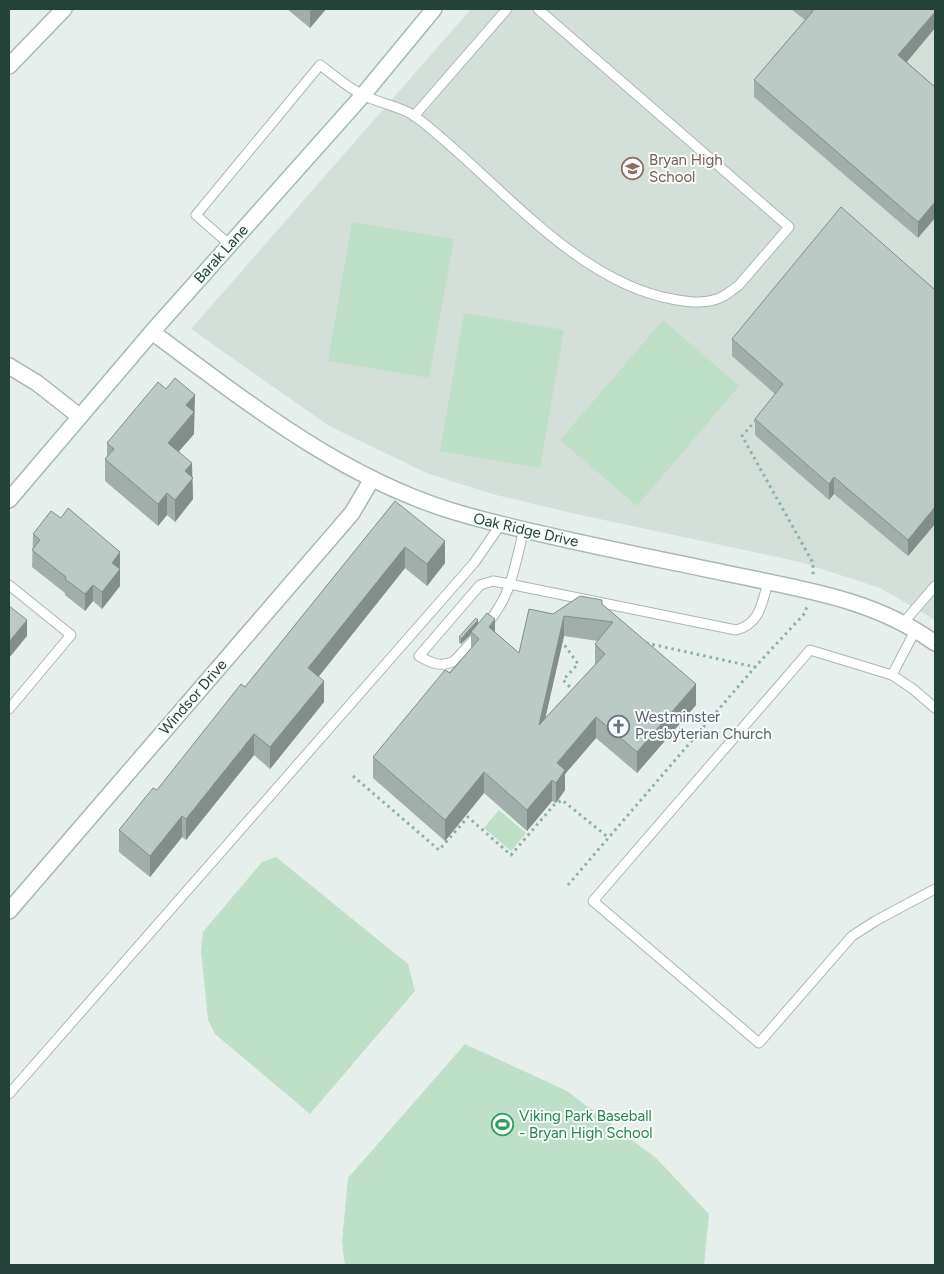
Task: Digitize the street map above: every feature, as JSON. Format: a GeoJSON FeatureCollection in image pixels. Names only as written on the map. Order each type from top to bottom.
{"type":"FeatureCollection","features":[{"type":"Feature","properties":{"kind":"street"},"geometry":{"type":"LineString","coordinates":[[9,66],[64,9]]}},
{"type":"Feature","properties":{"kind":"street","name":"Barak Lane"},"geometry":{"type":"LineString","coordinates":[[9,500],[152,332],[363,95],[433,9]]}},
{"type":"Feature","properties":{"kind":"street","name":"Oak Ridge Drive"},"geometry":{"type":"LineString","coordinates":[[152,332],[274,422],[312,446],[372,479],[441,507],[524,530],[844,599],[910,626],[935,643]]}},
{"type":"Feature","properties":{"kind":"street"},"geometry":{"type":"LineString","coordinates":[[9,366],[37,383],[79,416]]}},
{"type":"Feature","properties":{"kind":"street","name":"Windsor Drive"},"geometry":{"type":"LineString","coordinates":[[9,911],[352,512],[372,479]]}},
{"type":"Feature","properties":{"kind":"lane"},"geometry":{"type":"LineString","coordinates":[[414,116],[506,9]]}},
{"type":"Feature","properties":{"kind":"lane"},"geometry":{"type":"LineString","coordinates":[[230,245],[196,215],[320,65],[363,95],[414,116],[570,251],[611,279],[646,293],[701,303],[723,297],[739,285],[789,227],[538,9]]}},
{"type":"Feature","properties":{"kind":"lane"},"geometry":{"type":"LineString","coordinates":[[9,1094],[474,563],[501,524]]}},
{"type":"Feature","properties":{"kind":"lane"},"geometry":{"type":"LineString","coordinates":[[524,530],[509,584],[499,609],[454,661],[449,664],[437,664],[419,656],[480,585],[492,581],[509,584],[736,630],[745,628],[758,615],[768,582]]}},
{"type":"Feature","properties":{"kind":"lane"},"geometry":{"type":"LineString","coordinates":[[9,584],[71,635],[9,709]]}},
{"type":"Feature","properties":{"kind":"lane"},"geometry":{"type":"LineString","coordinates":[[892,676],[910,626],[935,586]]}},
{"type":"Feature","properties":{"kind":"lane"},"geometry":{"type":"LineString","coordinates":[[935,708],[908,685],[892,676],[810,650],[593,900],[759,1043],[852,936],[935,888]]}},
{"type":"Feature","properties":{"kind":"path"},"geometry":{"type":"LineString","coordinates":[[762,414],[742,436],[813,563],[813,576]]}},
{"type":"Feature","properties":{"kind":"path"},"geometry":{"type":"LineString","coordinates":[[568,885],[755,667],[805,613],[807,606]]}},
{"type":"Feature","properties":{"kind":"path"},"geometry":{"type":"LineString","coordinates":[[557,633],[578,664],[563,680],[582,698]]}},
{"type":"Feature","properties":{"kind":"path"},"geometry":{"type":"LineString","coordinates":[[560,638],[567,634]]}},
{"type":"Feature","properties":{"kind":"path"},"geometry":{"type":"LineString","coordinates":[[639,642],[755,667]]}},
{"type":"Feature","properties":{"kind":"path"},"geometry":{"type":"LineString","coordinates":[[353,776],[439,850],[468,817],[511,855],[554,805],[562,800],[608,838]]}},
{"type":"Feature","properties":{"kind":"shaded area","name":"Bryan High School"},"geometry":{"type":"Polygon","coordinates":[[[471,9],[935,9],[935,620],[880,588],[800,562],[576,514],[496,495],[429,474],[329,426],[191,329],[471,9]]]}},
{"type":"Feature","properties":{"kind":"green space"},"geometry":{"type":"Polygon","coordinates":[[[352,222],[454,239],[429,378],[328,361],[352,222]]]}},
{"type":"Feature","properties":{"kind":"green space"},"geometry":{"type":"Polygon","coordinates":[[[464,313],[564,330],[540,468],[440,451],[464,313]]]}},
{"type":"Feature","properties":{"kind":"green space"},"geometry":{"type":"Polygon","coordinates":[[[663,320],[739,386],[637,506],[560,440],[663,320]]]}},
{"type":"Feature","properties":{"kind":"green space"},"geometry":{"type":"Polygon","coordinates":[[[499,810],[526,833],[511,851],[484,828],[499,810]]]}},
{"type":"Feature","properties":{"kind":"green space"},"geometry":{"type":"Polygon","coordinates":[[[276,857],[408,964],[415,991],[310,1114],[215,1034],[208,1020],[201,950],[203,932],[262,862],[276,857]]]}},
{"type":"Feature","properties":{"kind":"green space","name":"Viking Park Baseball - Bryan High School"},"geometry":{"type":"Polygon","coordinates":[[[465,1044],[567,1091],[656,1158],[709,1214],[704,1265],[345,1265],[342,1242],[348,1178],[465,1044]]]}},
{"type":"Feature","properties":{"kind":"building"},"geometry":{"type":"Polygon","coordinates":[[[811,9],[935,9],[935,12],[898,55],[935,87],[935,202],[918,222],[754,80],[813,11],[811,9]]]}},
{"type":"Feature","properties":{"kind":"building"},"geometry":{"type":"Polygon","coordinates":[[[841,207],[935,288],[935,507],[908,540],[834,477],[829,484],[755,419],[783,384],[732,339],[841,207]]]}},
{"type":"Feature","properties":{"kind":"building"},"geometry":{"type":"Polygon","coordinates":[[[175,378],[195,395],[186,405],[194,412],[168,443],[192,463],[185,471],[193,478],[175,500],[167,493],[158,504],[105,459],[114,449],[107,443],[158,382],[166,389],[175,378]]]}},
{"type":"Feature","properties":{"kind":"building"},"geometry":{"type":"Polygon","coordinates":[[[395,501],[445,541],[427,564],[405,547],[308,668],[324,681],[270,747],[254,734],[186,819],[182,816],[150,856],[119,830],[153,788],[157,790],[241,684],[245,687],[395,501]]]}},
{"type":"Feature","properties":{"kind":"building"},"geometry":{"type":"Polygon","coordinates":[[[68,508],[120,552],[112,563],[120,569],[102,592],[93,585],[85,594],[32,550],[40,540],[33,534],[51,511],[61,518],[68,508]]]}},
{"type":"Feature","properties":{"kind":"building","name":"Westminster Presbyterian Church"},"geometry":{"type":"Polygon","coordinates":[[[580,596],[602,600],[602,604],[696,684],[637,752],[596,717],[557,763],[565,770],[556,783],[552,780],[527,810],[484,772],[445,820],[373,757],[445,670],[450,673],[479,639],[471,632],[487,613],[495,619],[489,627],[519,653],[529,609],[553,614],[580,596]],[[564,616],[539,725],[605,654],[595,644],[613,622],[564,616]]]}},
{"type":"Feature","properties":{"kind":"building"},"geometry":{"type":"Polygon","coordinates":[[[9,606],[27,620],[9,642],[9,606]]]}},
{"type":"Feature","properties":{"kind":"building"},"geometry":{"type":"Polygon","coordinates":[[[476,618],[478,620],[461,639],[459,637],[476,618]]]}},
{"type":"Feature","properties":{"kind":"place","name":"Bryan High School"},"geometry":{"type":"Point","coordinates":[633,169]}},
{"type":"Feature","properties":{"kind":"place","name":"Westminster Presbyterian Church"},"geometry":{"type":"Point","coordinates":[619,726]}},
{"type":"Feature","properties":{"kind":"place","name":"Viking Park Baseball - Bryan High School"},"geometry":{"type":"Point","coordinates":[503,1125]}}]}
